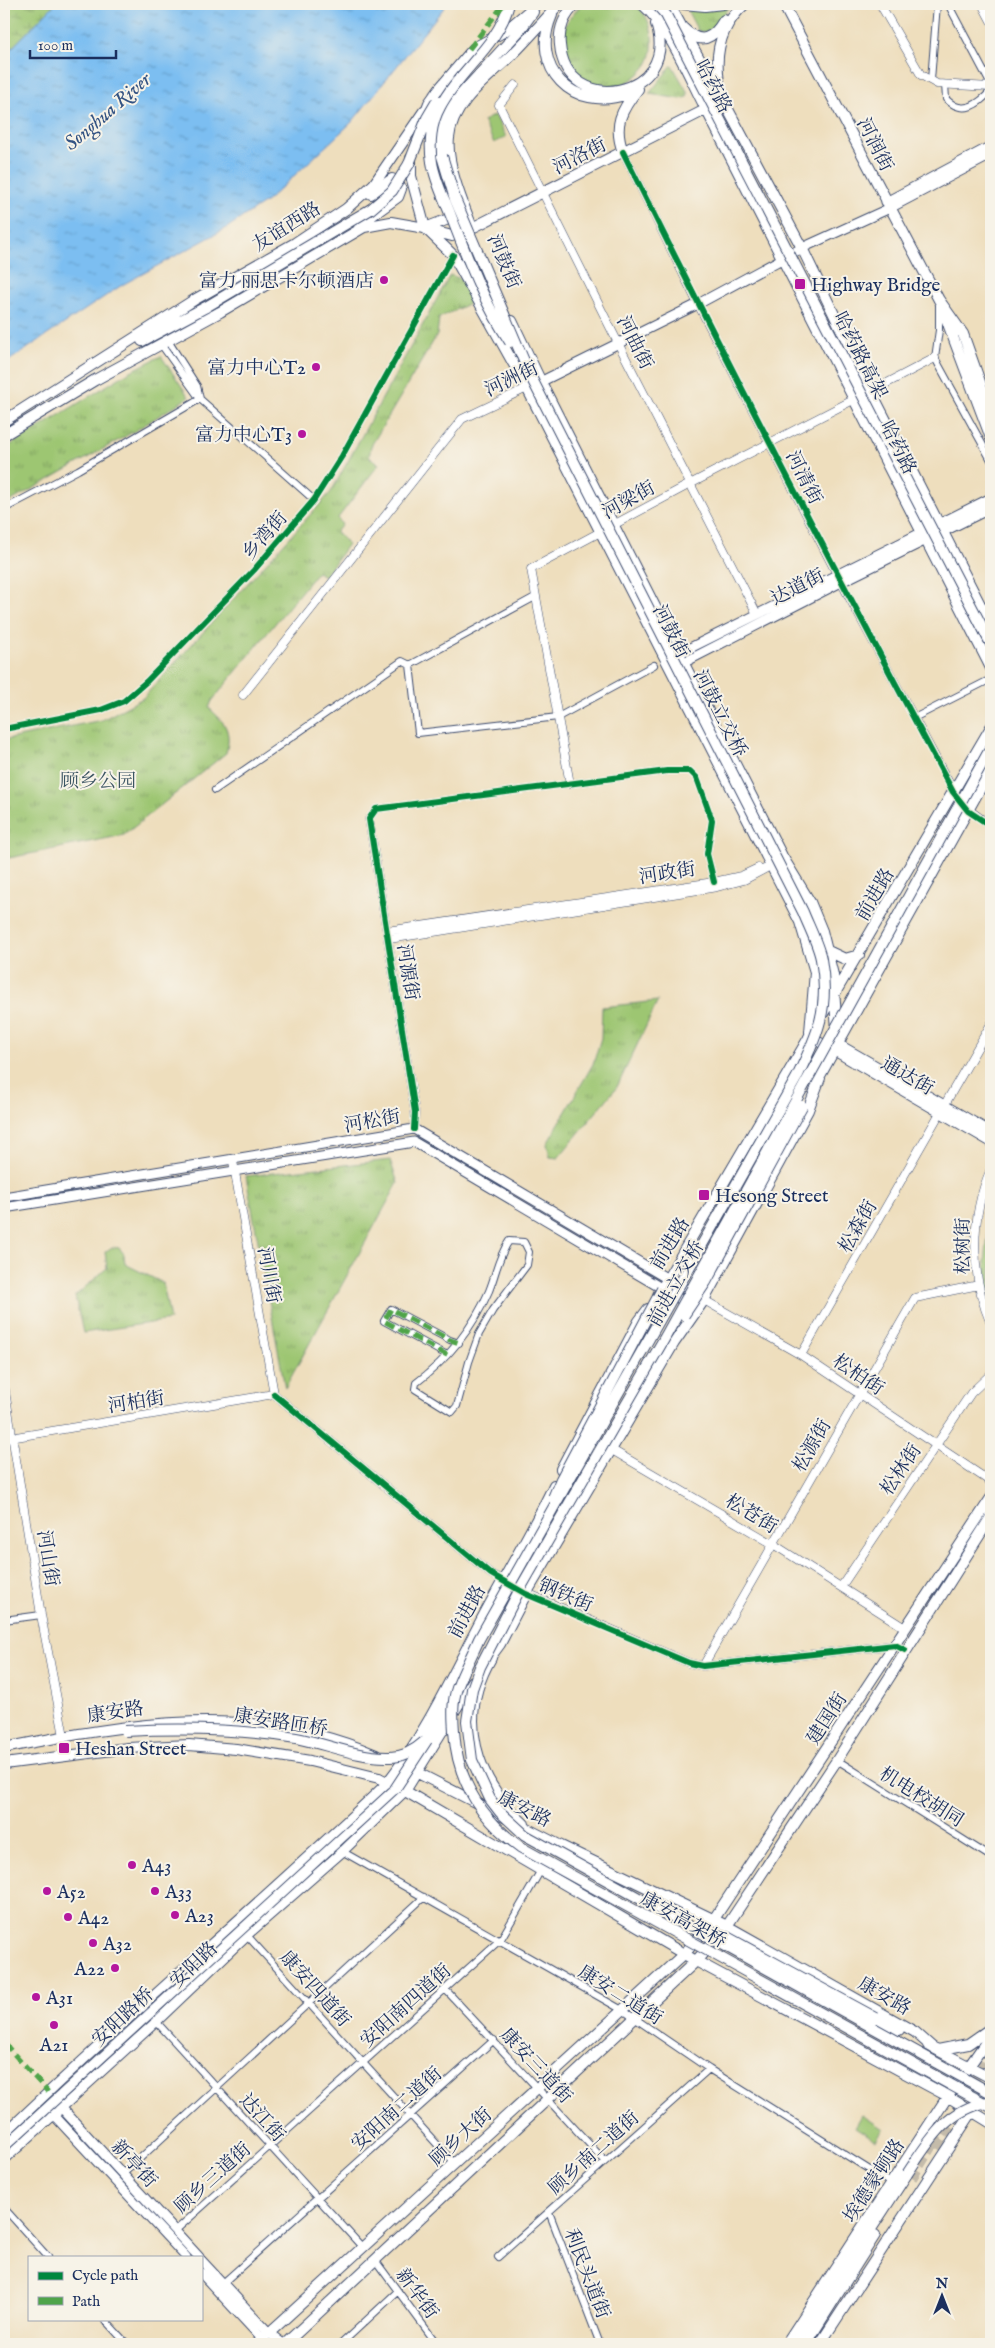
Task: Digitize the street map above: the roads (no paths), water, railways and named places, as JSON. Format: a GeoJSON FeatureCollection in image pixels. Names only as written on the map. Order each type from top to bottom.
{"type":"FeatureCollection","features":[{"type":"Feature","properties":{"kind":"main road"},"geometry":{"type":"LineString","coordinates":[[509,4],[497,33],[440,107],[432,134],[432,163],[486,303],[530,375]]}},
{"type":"Feature","properties":{"kind":"main road"},"geometry":{"type":"LineString","coordinates":[[530,375],[455,198],[446,173],[440,142],[444,119],[453,103],[520,30],[538,4]]}},
{"type":"Feature","properties":{"kind":"main road","name":"友谊西路"},"geometry":{"type":"LineString","coordinates":[[4,421],[84,372],[194,300],[295,243],[354,203],[374,184],[429,103],[474,48],[505,31],[538,4]]}},
{"type":"Feature","properties":{"kind":"main road"},"geometry":{"type":"LineString","coordinates":[[576,4],[569,10],[560,31],[561,55],[575,78],[588,87],[609,91],[634,86],[649,74],[659,52],[657,25],[648,10],[641,4]]}},
{"type":"Feature","properties":{"kind":"main road","name":"哈药路"},"geometry":{"type":"LineString","coordinates":[[641,4],[652,13],[664,29],[704,110],[783,258],[991,668]]}},
{"type":"Feature","properties":{"kind":"main road","name":"哈药路高架"},"geometry":{"type":"LineString","coordinates":[[656,4],[670,24],[991,644]]}},
{"type":"Feature","properties":{"kind":"main road"},"geometry":{"type":"LineString","coordinates":[[669,4],[723,100]]}},
{"type":"Feature","properties":{"kind":"main road"},"geometry":{"type":"LineString","coordinates":[[683,4],[705,6],[723,4]]}},
{"type":"Feature","properties":{"kind":"main road"},"geometry":{"type":"LineString","coordinates":[[678,22],[694,36],[710,38],[716,34],[737,4]]}},
{"type":"Feature","properties":{"kind":"main road","name":"哈药路"},"geometry":{"type":"LineString","coordinates":[[745,4],[729,22],[719,47],[717,75],[723,100],[802,248],[871,391],[991,626]]}},
{"type":"Feature","properties":{"kind":"main road","name":"河润街"},"geometry":{"type":"LineString","coordinates":[[784,4],[939,300],[963,334],[991,413]]}},
{"type":"Feature","properties":{"kind":"main road"},"geometry":{"type":"LineString","coordinates":[[557,7],[548,23],[547,48],[554,71],[565,86],[575,93],[588,98],[603,99],[614,98],[638,89]]}},
{"type":"Feature","properties":{"kind":"main road","name":"河鼓街"},"geometry":{"type":"LineString","coordinates":[[557,7],[472,92],[453,120],[448,140],[449,153],[466,213],[540,382],[782,856],[810,902],[828,951],[835,994],[836,1048]]}},
{"type":"Feature","properties":{"kind":"main road"},"geometry":{"type":"LineString","coordinates":[[623,152],[619,133],[621,113],[624,106],[638,89],[655,73],[662,58],[664,29]]}},
{"type":"Feature","properties":{"kind":"main road"},"geometry":{"type":"LineString","coordinates":[[84,372],[206,308],[371,209],[392,191],[409,164],[435,103],[480,54]]}},
{"type":"Feature","properties":{"kind":"main road","name":"河洛街"},"geometry":{"type":"LineString","coordinates":[[425,228],[436,233],[452,236],[472,228],[723,100]]}},
{"type":"Feature","properties":{"kind":"main road"},"geometry":{"type":"LineString","coordinates":[[429,103],[414,144],[411,165],[425,228],[466,213]]}},
{"type":"Feature","properties":{"kind":"main road"},"geometry":{"type":"LineString","coordinates":[[888,205],[991,146]]}},
{"type":"Feature","properties":{"kind":"main road"},"geometry":{"type":"LineString","coordinates":[[888,205],[991,155]]}},
{"type":"Feature","properties":{"kind":"main road"},"geometry":{"type":"LineString","coordinates":[[329,221],[359,204],[389,180],[395,180],[399,184],[401,192],[398,197],[339,242]]}},
{"type":"Feature","properties":{"kind":"main road","name":"河洲街"},"geometry":{"type":"LineString","coordinates":[[527,388],[698,304],[802,248],[888,205]]}},
{"type":"Feature","properties":{"kind":"main road","name":"友谊西路"},"geometry":{"type":"LineString","coordinates":[[4,435],[164,341],[220,312],[364,227],[377,223],[399,222],[425,228]]}},
{"type":"Feature","properties":{"kind":"main road","name":"河鼓街"},"geometry":{"type":"LineString","coordinates":[[425,228],[453,255],[527,388],[800,922],[815,972],[809,1036]]}},
{"type":"Feature","properties":{"kind":"main road"},"geometry":{"type":"LineString","coordinates":[[939,300],[991,438]]}},
{"type":"Feature","properties":{"kind":"main road","name":"河鼓立交桥"},"geometry":{"type":"LineString","coordinates":[[530,375],[803,912],[821,958],[824,990],[821,1023]]}},
{"type":"Feature","properties":{"kind":"main road"},"geometry":{"type":"LineString","coordinates":[[940,529],[991,498]]}},
{"type":"Feature","properties":{"kind":"main road"},"geometry":{"type":"LineString","coordinates":[[669,664],[681,659],[757,614],[839,578],[940,529],[991,508]]}},
{"type":"Feature","properties":{"kind":"main road","name":"达道街"},"geometry":{"type":"LineString","coordinates":[[681,659],[839,578]]}},
{"type":"Feature","properties":{"kind":"main road","name":"前进路"},"geometry":{"type":"LineString","coordinates":[[392,1785],[502,1580],[539,1517],[579,1431],[639,1321],[665,1284],[785,1082],[809,1036],[859,955],[991,727]]}},
{"type":"Feature","properties":{"kind":"main road","name":"前进立交桥"},"geometry":{"type":"LineString","coordinates":[[468,1707],[480,1667],[520,1589],[664,1339],[991,748]]}},
{"type":"Feature","properties":{"kind":"main road"},"geometry":{"type":"LineString","coordinates":[[534,1833],[501,1800],[484,1773],[476,1752],[473,1733],[475,1698],[486,1667],[611,1448],[696,1309],[704,1300],[808,1110],[820,1078],[836,1048],[991,769]]}},
{"type":"Feature","properties":{"kind":"main road"},"geometry":{"type":"LineString","coordinates":[[828,951],[845,959],[859,955]]}},
{"type":"Feature","properties":{"kind":"main road","name":"前进立交桥"},"geometry":{"type":"LineString","coordinates":[[457,1689],[481,1634],[797,1077],[821,1023]]}},
{"type":"Feature","properties":{"kind":"main road","name":"通达街"},"geometry":{"type":"LineString","coordinates":[[809,1036],[836,1048],[942,1109],[991,1142]]}},
{"type":"Feature","properties":{"kind":"main road"},"geometry":{"type":"LineString","coordinates":[[664,1339],[683,1318],[706,1282],[813,1086],[820,1078]]}},
{"type":"Feature","properties":{"kind":"main road","name":"通达街"},"geometry":{"type":"LineString","coordinates":[[942,1109],[991,1132]]}},
{"type":"Feature","properties":{"kind":"main road","name":"河松街"},"geometry":{"type":"LineString","coordinates":[[4,1197],[414,1129],[665,1284],[696,1309]]}},
{"type":"Feature","properties":{"kind":"main road","name":"河松街"},"geometry":{"type":"LineString","coordinates":[[236,1171],[414,1142],[665,1284],[704,1300]]}},
{"type":"Feature","properties":{"kind":"main road"},"geometry":{"type":"LineString","coordinates":[[4,1208],[236,1171]]}},
{"type":"Feature","properties":{"kind":"main road"},"geometry":{"type":"LineString","coordinates":[[545,1520],[560,1479],[665,1284]]}},
{"type":"Feature","properties":{"kind":"main road","name":"建国街"},"geometry":{"type":"LineString","coordinates":[[685,1953],[714,1919],[991,1498]]}},
{"type":"Feature","properties":{"kind":"main road","name":"建国街"},"geometry":{"type":"LineString","coordinates":[[696,1961],[727,1926],[837,1760],[991,1517]]}},
{"type":"Feature","properties":{"kind":"main road"},"geometry":{"type":"LineString","coordinates":[[392,1785],[418,1772],[471,1683],[500,1644]]}},
{"type":"Feature","properties":{"kind":"main road"},"geometry":{"type":"LineString","coordinates":[[392,1785],[427,1740],[457,1689]]}},
{"type":"Feature","properties":{"kind":"main road","name":"康安高架桥"},"geometry":{"type":"LineString","coordinates":[[457,1689],[453,1716],[458,1760],[468,1789],[487,1818],[520,1847],[660,1926],[991,2107]]}},
{"type":"Feature","properties":{"kind":"main road","name":"康安高架桥"},"geometry":{"type":"LineString","coordinates":[[468,1707],[468,1740],[472,1760],[480,1780],[500,1812],[525,1835],[991,2092]]}},
{"type":"Feature","properties":{"kind":"main road","name":"康安路"},"geometry":{"type":"LineString","coordinates":[[4,1743],[156,1723],[229,1722],[319,1736],[359,1747],[418,1772],[534,1833],[714,1919],[915,2032],[935,2049]]}},
{"type":"Feature","properties":{"kind":"main road","name":"康安路匝桥"},"geometry":{"type":"LineString","coordinates":[[89,1733],[195,1728],[238,1731],[297,1738],[366,1755],[390,1757],[404,1755],[416,1749],[427,1740]]}},
{"type":"Feature","properties":{"kind":"main road","name":"康安路"},"geometry":{"type":"LineString","coordinates":[[4,1748],[64,1736]]}},
{"type":"Feature","properties":{"kind":"main road","name":"康安路"},"geometry":{"type":"LineString","coordinates":[[4,1764],[128,1748],[189,1745],[236,1749],[310,1761],[392,1785],[696,1961],[942,2093]]}},
{"type":"Feature","properties":{"kind":"main road","name":"安阳路"},"geometry":{"type":"LineString","coordinates":[[4,2134],[234,1922],[392,1785]]}},
{"type":"Feature","properties":{"kind":"main road","name":"安阳路"},"geometry":{"type":"LineString","coordinates":[[4,2160],[157,2021],[247,1935],[343,1851],[392,1785]]}},
{"type":"Feature","properties":{"kind":"main road","name":"安阳路桥"},"geometry":{"type":"LineString","coordinates":[[4,2147],[392,1785]]}},
{"type":"Feature","properties":{"kind":"main road","name":"康安路"},"geometry":{"type":"LineString","coordinates":[[669,1914],[727,1937],[991,2078]]}},
{"type":"Feature","properties":{"kind":"main road"},"geometry":{"type":"LineString","coordinates":[[660,1926],[717,1964],[921,2076],[942,2093],[991,2123]]}},
{"type":"Feature","properties":{"kind":"main road","name":"顾乡大街"},"geometry":{"type":"LineString","coordinates":[[264,2340],[685,1953]]}},
{"type":"Feature","properties":{"kind":"main road","name":"顾乡大街"},"geometry":{"type":"LineString","coordinates":[[284,2344],[696,1961]]}},
{"type":"Feature","properties":{"kind":"main road"},"geometry":{"type":"LineString","coordinates":[[935,2049],[968,2044],[991,2028]]}},
{"type":"Feature","properties":{"kind":"main road","name":"埃德蒙顿路"},"geometry":{"type":"LineString","coordinates":[[786,2344],[968,2066],[991,2035]]}},
{"type":"Feature","properties":{"kind":"main road"},"geometry":{"type":"LineString","coordinates":[[820,2344],[991,2083]]}},
{"type":"Feature","properties":{"kind":"main road","name":"新亭街"},"geometry":{"type":"LineString","coordinates":[[48,2092],[198,2256]]}},
{"type":"Feature","properties":{"kind":"main road"},"geometry":{"type":"LineString","coordinates":[[40,2099],[185,2256]]}},
{"type":"Feature","properties":{"kind":"main road"},"geometry":{"type":"LineString","coordinates":[[796,2344],[932,2136],[945,2122],[963,2110],[991,2102]]}},
{"type":"Feature","properties":{"kind":"main road"},"geometry":{"type":"LineString","coordinates":[[973,2113],[991,2117]]}},
{"type":"Feature","properties":{"kind":"main road","name":"埃德蒙顿路"},"geometry":{"type":"LineString","coordinates":[[806,2344],[915,2179],[813,2344]]}},
{"type":"Feature","properties":{"kind":"main road"},"geometry":{"type":"LineString","coordinates":[[202,2261],[223,2283],[264,2340]]}},
{"type":"Feature","properties":{"kind":"main road"},"geometry":{"type":"LineString","coordinates":[[202,2274],[264,2340],[284,2344]]}},
{"type":"Feature","properties":{"kind":"street"},"geometry":{"type":"LineString","coordinates":[[880,4],[920,75],[945,84],[991,87]]}},
{"type":"Feature","properties":{"kind":"street"},"geometry":{"type":"LineString","coordinates":[[931,80],[938,4]]}},
{"type":"Feature","properties":{"kind":"street"},"geometry":{"type":"LineString","coordinates":[[948,4],[991,87]]}},
{"type":"Feature","properties":{"kind":"street"},"geometry":{"type":"LineString","coordinates":[[982,4],[991,21]]}},
{"type":"Feature","properties":{"kind":"street"},"geometry":{"type":"LineString","coordinates":[[945,84],[946,99],[952,104],[966,109],[972,108],[991,87]]}},
{"type":"Feature","properties":{"kind":"street","name":"河曲街"},"geometry":{"type":"LineString","coordinates":[[514,85],[499,105],[757,614]]}},
{"type":"Feature","properties":{"kind":"street","name":"河清街"},"geometry":{"type":"LineString","coordinates":[[623,152],[698,304],[839,578],[953,792],[968,811],[991,826]]}},
{"type":"Feature","properties":{"kind":"street","name":"乡湾街"},"geometry":{"type":"LineString","coordinates":[[4,729],[101,710],[130,696],[254,570],[314,500],[342,456],[453,255]]}},
{"type":"Feature","properties":{"kind":"street","name":"河润街"},"geometry":{"type":"LineString","coordinates":[[935,358],[939,330],[939,300]]}},
{"type":"Feature","properties":{"kind":"street"},"geometry":{"type":"LineString","coordinates":[[164,341],[174,349],[200,399],[314,500]]}},
{"type":"Feature","properties":{"kind":"street"},"geometry":{"type":"LineString","coordinates":[[164,341],[167,352],[194,387]]}},
{"type":"Feature","properties":{"kind":"street"},"geometry":{"type":"LineString","coordinates":[[935,358],[991,460]]}},
{"type":"Feature","properties":{"kind":"street","name":"河梁街"},"geometry":{"type":"LineString","coordinates":[[570,784],[531,569],[770,442],[935,358]]}},
{"type":"Feature","properties":{"kind":"street","name":"河洲街"},"geometry":{"type":"LineString","coordinates":[[243,695],[462,419],[527,388]]}},
{"type":"Feature","properties":{"kind":"street"},"geometry":{"type":"LineString","coordinates":[[4,509],[85,466],[200,399]]}},
{"type":"Feature","properties":{"kind":"street"},"geometry":{"type":"LineString","coordinates":[[410,665],[535,597]]}},
{"type":"Feature","properties":{"kind":"street"},"geometry":{"type":"LineString","coordinates":[[215,790],[402,661],[410,665]]}},
{"type":"Feature","properties":{"kind":"street"},"geometry":{"type":"LineString","coordinates":[[410,665],[418,733],[558,717],[654,664]]}},
{"type":"Feature","properties":{"kind":"street"},"geometry":{"type":"LineString","coordinates":[[914,718],[991,679]]}},
{"type":"Feature","properties":{"kind":"street"},"geometry":{"type":"LineString","coordinates":[[369,819],[376,809],[667,771],[690,771],[697,778],[712,820],[707,854],[714,882]]}},
{"type":"Feature","properties":{"kind":"street","name":"河源街"},"geometry":{"type":"LineString","coordinates":[[369,819],[415,1112],[414,1129]]}},
{"type":"Feature","properties":{"kind":"street","name":"河政街"},"geometry":{"type":"LineString","coordinates":[[388,935],[717,887],[744,880],[771,865],[782,856]]}},
{"type":"Feature","properties":{"kind":"street","name":"河政街"},"geometry":{"type":"LineString","coordinates":[[388,935],[714,882],[741,876],[771,865]]}},
{"type":"Feature","properties":{"kind":"street","name":"松森街"},"geometry":{"type":"LineString","coordinates":[[801,1355],[991,1024]]}},
{"type":"Feature","properties":{"kind":"street","name":"河川街"},"geometry":{"type":"LineString","coordinates":[[233,1160],[274,1394]]}},
{"type":"Feature","properties":{"kind":"street","name":"松树街"},"geometry":{"type":"LineString","coordinates":[[991,1169],[984,1183],[977,1218],[979,1284],[982,1302],[991,1324]]}},
{"type":"Feature","properties":{"kind":"street"},"geometry":{"type":"LineString","coordinates":[[509,1242],[524,1242],[529,1252],[527,1265],[493,1310],[479,1334],[469,1362],[458,1406],[452,1412],[415,1389],[416,1383],[434,1370],[447,1355],[459,1343],[489,1290],[502,1251],[509,1242]]}},
{"type":"Feature","properties":{"kind":"street","name":"松源街"},"geometry":{"type":"LineString","coordinates":[[703,1666],[915,1298],[979,1284]]}},
{"type":"Feature","properties":{"kind":"street","name":"松柏街"},"geometry":{"type":"LineString","coordinates":[[704,1300],[801,1355],[991,1482]]}},
{"type":"Feature","properties":{"kind":"street"},"geometry":{"type":"LineString","coordinates":[[447,1355],[384,1321],[391,1308],[459,1343]]}},
{"type":"Feature","properties":{"kind":"street","name":"松林街"},"geometry":{"type":"LineString","coordinates":[[841,1587],[971,1393],[991,1374]]}},
{"type":"Feature","properties":{"kind":"street","name":"河山街"},"geometry":{"type":"LineString","coordinates":[[4,1385],[41,1615],[64,1736]]}},
{"type":"Feature","properties":{"kind":"street","name":"河柏街"},"geometry":{"type":"LineString","coordinates":[[4,1439],[274,1394]]}},
{"type":"Feature","properties":{"kind":"street","name":"钢铁街"},"geometry":{"type":"LineString","coordinates":[[274,1394],[491,1574],[526,1594],[689,1662],[703,1666],[895,1645]]}},
{"type":"Feature","properties":{"kind":"street","name":"松苍街"},"geometry":{"type":"LineString","coordinates":[[579,1431],[773,1544],[905,1628]]}},
{"type":"Feature","properties":{"kind":"street"},"geometry":{"type":"LineString","coordinates":[[4,1620],[41,1615]]}},
{"type":"Feature","properties":{"kind":"street"},"geometry":{"type":"LineString","coordinates":[[895,1645],[905,1650]]}},
{"type":"Feature","properties":{"kind":"street","name":"机电校胡同"},"geometry":{"type":"LineString","coordinates":[[837,1760],[991,1857]]}},
{"type":"Feature","properties":{"kind":"street","name":"康安二道街"},"geometry":{"type":"LineString","coordinates":[[326,1842],[501,1939],[624,2011],[709,2069],[892,2184]]}},
{"type":"Feature","properties":{"kind":"street","name":"安阳南四道街"},"geometry":{"type":"LineString","coordinates":[[270,2146],[501,1939],[541,1870]]}},
{"type":"Feature","properties":{"kind":"street"},"geometry":{"type":"LineString","coordinates":[[123,2174],[424,1897]]}},
{"type":"Feature","properties":{"kind":"street","name":"康安四道街"},"geometry":{"type":"LineString","coordinates":[[234,1922],[455,2164]]}},
{"type":"Feature","properties":{"kind":"street","name":"康安三道街"},"geometry":{"type":"LineString","coordinates":[[445,1989],[605,2161]]}},
{"type":"Feature","properties":{"kind":"street","name":"达江街"},"geometry":{"type":"LineString","coordinates":[[142,2006],[362,2248]]}},
{"type":"Feature","properties":{"kind":"street","name":"安阳南二道街"},"geometry":{"type":"LineString","coordinates":[[223,2283],[494,2040]]}},
{"type":"Feature","properties":{"kind":"street","name":"顾乡南二道街"},"geometry":{"type":"LineString","coordinates":[[498,2257],[709,2069]]}},
{"type":"Feature","properties":{"kind":"street","name":"顾乡三道街"},"geometry":{"type":"LineString","coordinates":[[175,2231],[270,2146]]}},
{"type":"Feature","properties":{"kind":"street"},"geometry":{"type":"LineString","coordinates":[[4,2208],[47,2256]]}},
{"type":"Feature","properties":{"kind":"street","name":"利民头道街"},"geometry":{"type":"LineString","coordinates":[[549,2212],[600,2344]]}},
{"type":"Feature","properties":{"kind":"street","name":"新华街"},"geometry":{"type":"LineString","coordinates":[[375,2260],[438,2344]]}},
{"type":"Feature","properties":{"kind":"street"},"geometry":{"type":"LineString","coordinates":[[341,2344],[398,2291]]}},
{"type":"Feature","properties":{"kind":"street"},"geometry":{"type":"LineString","coordinates":[[105,2320],[127,2344]]}},
{"type":"Feature","properties":{"kind":"water","name":"Songhua River"},"geometry":{"type":"Polygon","coordinates":[[[55,4],[447,4],[352,122],[268,200],[225,229],[122,285],[4,364],[4,56],[55,4]]]}},
{"type":"Feature","properties":{"kind":"tunnel"},"geometry":{"type":"LineString","coordinates":[[948,2122],[991,2053]]}},
{"type":"Feature","properties":{"kind":"tunnel"},"geometry":{"type":"LineString","coordinates":[[938,2149],[959,2117]]}},
{"type":"Feature","properties":{"kind":"tunnel"},"geometry":{"type":"LineString","coordinates":[[912,2178],[938,2136]]}},
{"type":"Feature","properties":{"kind":"place","name":"富力 丽思卡尔顿酒店"},"geometry":{"type":"Point","coordinates":[384,280]}},
{"type":"Feature","properties":{"kind":"place","name":"Highway Bridge"},"geometry":{"type":"Point","coordinates":[800,284]}},
{"type":"Feature","properties":{"kind":"place","name":"富力中心T2"},"geometry":{"type":"Point","coordinates":[316,367]}},
{"type":"Feature","properties":{"kind":"place","name":"富力中心T3"},"geometry":{"type":"Point","coordinates":[302,434]}},
{"type":"Feature","properties":{"kind":"place","name":"Hesong Street"},"geometry":{"type":"Point","coordinates":[704,1195]}},
{"type":"Feature","properties":{"kind":"place","name":"Heshan Street"},"geometry":{"type":"Point","coordinates":[64,1748]}},
{"type":"Feature","properties":{"kind":"place","name":"A43"},"geometry":{"type":"Point","coordinates":[132,1865]}},
{"type":"Feature","properties":{"kind":"place","name":"A52"},"geometry":{"type":"Point","coordinates":[47,1891]}},
{"type":"Feature","properties":{"kind":"place","name":"A33"},"geometry":{"type":"Point","coordinates":[155,1891]}},
{"type":"Feature","properties":{"kind":"place","name":"A23"},"geometry":{"type":"Point","coordinates":[175,1915]}},
{"type":"Feature","properties":{"kind":"place","name":"A42"},"geometry":{"type":"Point","coordinates":[68,1917]}},
{"type":"Feature","properties":{"kind":"place","name":"A32"},"geometry":{"type":"Point","coordinates":[93,1943]}},
{"type":"Feature","properties":{"kind":"place","name":"A22"},"geometry":{"type":"Point","coordinates":[115,1968]}},
{"type":"Feature","properties":{"kind":"place","name":"A31"},"geometry":{"type":"Point","coordinates":[36,1997]}},
{"type":"Feature","properties":{"kind":"place","name":"A21"},"geometry":{"type":"Point","coordinates":[54,2025]}},
{"type":"Feature","properties":{"kind":"park label","name":"顾乡公园"},"geometry":{"type":"Point","coordinates":[98,780]}}]}
